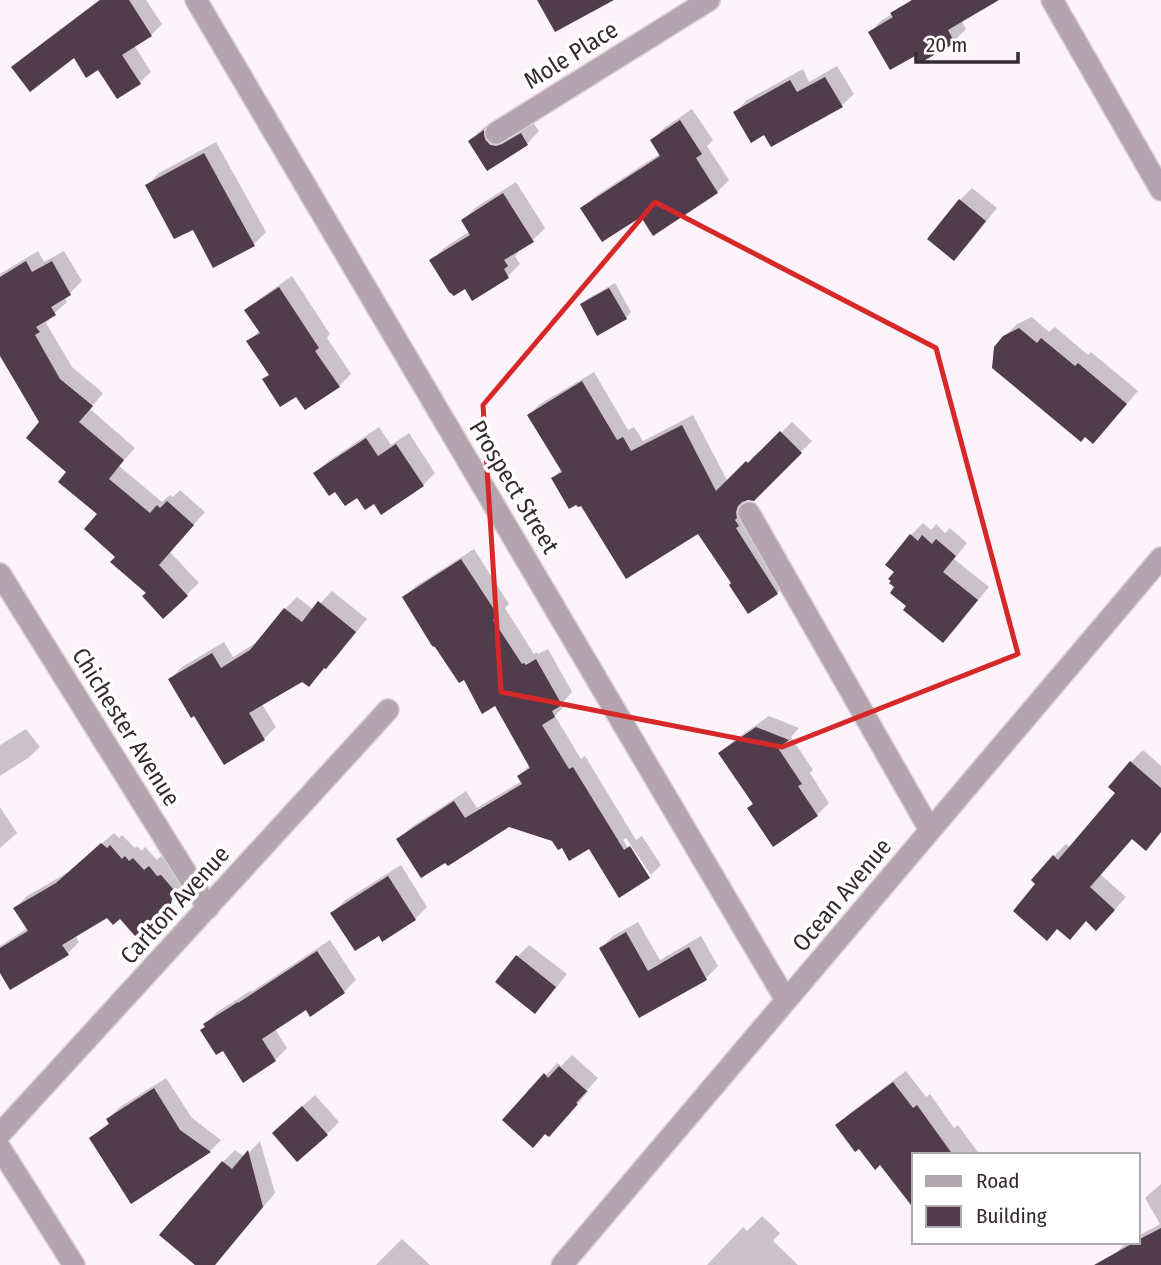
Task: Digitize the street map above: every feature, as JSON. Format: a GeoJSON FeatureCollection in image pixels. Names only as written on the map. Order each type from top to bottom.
{"type":"FeatureCollection","features":[{"type":"Feature","properties":{"kind":"street","name":"Prospect Street"},"geometry":{"type":"LineString","coordinates":[[196,0],[786,1000]]}},
{"type":"Feature","properties":{"kind":"street","name":"Mole Place"},"geometry":{"type":"LineString","coordinates":[[496,133],[709,0]]}},
{"type":"Feature","properties":{"kind":"street"},"geometry":{"type":"LineString","coordinates":[[1052,0],[1161,190]]}},
{"type":"Feature","properties":{"kind":"street"},"geometry":{"type":"LineString","coordinates":[[749,513],[930,830]]}},
{"type":"Feature","properties":{"kind":"street","name":"Ocean Avenue"},"geometry":{"type":"LineString","coordinates":[[562,1265],[1161,558]]}},
{"type":"Feature","properties":{"kind":"street","name":"Chichester Avenue"},"geometry":{"type":"LineString","coordinates":[[0,574],[208,908]]}},
{"type":"Feature","properties":{"kind":"street","name":"Carlton Avenue"},"geometry":{"type":"LineString","coordinates":[[1,1133],[388,710]]}},
{"type":"Feature","properties":{"kind":"street"},"geometry":{"type":"LineString","coordinates":[[1,1133],[74,1265]]}},
{"type":"Feature","properties":{"kind":"highlighted area"},"geometry":{"type":"Polygon","coordinates":[[[655,202],[936,348],[1018,654],[782,747],[501,692],[483,405],[655,202]]]}},
{"type":"Feature","properties":{"kind":"building"},"geometry":{"type":"Polygon","coordinates":[[[100,0],[129,0],[152,36],[122,55],[141,84],[117,99],[98,70],[86,78],[74,58],[30,92],[11,67],[100,0]]]}},
{"type":"Feature","properties":{"kind":"building"},"geometry":{"type":"Polygon","coordinates":[[[537,0],[614,0],[555,32],[537,0]]]}},
{"type":"Feature","properties":{"kind":"building"},"geometry":{"type":"Polygon","coordinates":[[[912,0],[999,0],[948,30],[955,43],[920,63],[915,56],[890,70],[868,32],[893,17],[890,13],[912,0]]]}},
{"type":"Feature","properties":{"kind":"building"},"geometry":{"type":"Polygon","coordinates":[[[825,77],[843,107],[771,147],[764,135],[751,143],[733,112],[790,80],[797,92],[825,77]]]}},
{"type":"Feature","properties":{"kind":"building"},"geometry":{"type":"Polygon","coordinates":[[[680,120],[702,154],[696,158],[718,193],[653,236],[641,217],[602,242],[580,208],[660,156],[650,140],[680,120]]]}},
{"type":"Feature","properties":{"kind":"building"},"geometry":{"type":"Polygon","coordinates":[[[484,130],[485,139],[490,145],[502,144],[521,133],[528,145],[487,171],[468,141],[484,130]]]}},
{"type":"Feature","properties":{"kind":"building"},"geometry":{"type":"Polygon","coordinates":[[[204,153],[255,246],[213,268],[193,230],[174,239],[145,185],[204,153]]]}},
{"type":"Feature","properties":{"kind":"building"},"geometry":{"type":"Polygon","coordinates":[[[503,193],[534,242],[504,260],[508,266],[504,269],[509,278],[472,301],[465,289],[454,296],[429,260],[470,235],[461,220],[503,193]]]}},
{"type":"Feature","properties":{"kind":"building"},"geometry":{"type":"Polygon","coordinates":[[[959,199],[986,221],[954,261],[927,239],[959,199]]]}},
{"type":"Feature","properties":{"kind":"building"},"geometry":{"type":"Polygon","coordinates":[[[26,261],[32,272],[52,261],[71,295],[51,307],[56,315],[36,327],[40,332],[35,335],[60,379],[93,406],[79,422],[124,460],[109,479],[150,513],[157,505],[160,508],[167,501],[194,525],[159,565],[188,596],[163,619],[142,596],[146,593],[110,562],[115,557],[84,529],[97,514],[58,482],[66,472],[26,438],[39,422],[0,356],[0,277],[26,261]]]}},
{"type":"Feature","properties":{"kind":"building"},"geometry":{"type":"Polygon","coordinates":[[[279,287],[319,348],[315,351],[340,387],[305,410],[296,397],[280,407],[262,379],[269,375],[246,341],[260,333],[244,310],[279,287]]]}},
{"type":"Feature","properties":{"kind":"building"},"geometry":{"type":"Polygon","coordinates":[[[609,288],[627,319],[597,336],[580,304],[609,288]]]}},
{"type":"Feature","properties":{"kind":"building"},"geometry":{"type":"Polygon","coordinates":[[[1019,328],[1037,343],[1041,338],[1075,366],[1078,363],[1127,404],[1093,444],[1085,437],[1081,442],[992,368],[994,347],[1003,336],[1019,328]]]}},
{"type":"Feature","properties":{"kind":"building"},"geometry":{"type":"Polygon","coordinates":[[[582,381],[617,440],[623,437],[631,451],[682,425],[716,491],[780,431],[802,453],[754,501],[742,502],[736,512],[735,520],[739,526],[736,528],[778,594],[748,614],[698,534],[626,579],[581,506],[576,505],[569,509],[551,478],[562,472],[527,415],[582,381]]]}},
{"type":"Feature","properties":{"kind":"building"},"geometry":{"type":"Polygon","coordinates":[[[366,438],[378,456],[396,444],[424,486],[381,515],[374,504],[365,510],[357,498],[345,506],[335,492],[329,496],[313,473],[366,438]]]}},
{"type":"Feature","properties":{"kind":"building"},"geometry":{"type":"Polygon","coordinates":[[[910,534],[918,541],[922,535],[932,544],[936,539],[956,556],[943,572],[978,600],[943,643],[903,610],[906,606],[890,593],[894,587],[888,579],[894,572],[885,565],[910,534]]]}},
{"type":"Feature","properties":{"kind":"building"},"geometry":{"type":"Polygon","coordinates":[[[461,559],[499,617],[493,620],[522,664],[526,665],[536,659],[562,705],[552,711],[555,717],[542,725],[569,769],[573,767],[624,850],[630,846],[650,878],[619,898],[589,849],[569,861],[562,848],[558,850],[552,841],[509,827],[448,866],[445,863],[421,878],[396,839],[454,801],[465,818],[522,784],[517,776],[530,768],[495,706],[482,714],[464,680],[459,683],[402,597],[461,559]]]}},
{"type":"Feature","properties":{"kind":"building"},"geometry":{"type":"Polygon","coordinates":[[[318,601],[356,632],[309,687],[302,682],[249,713],[265,740],[224,765],[168,679],[212,653],[221,668],[250,650],[284,608],[302,622],[318,601]]]}},
{"type":"Feature","properties":{"kind":"building"},"geometry":{"type":"Polygon","coordinates":[[[756,727],[789,740],[778,748],[802,784],[798,786],[818,816],[773,847],[747,808],[753,804],[718,753],[756,727]]]}},
{"type":"Feature","properties":{"kind":"building"},"geometry":{"type":"Polygon","coordinates":[[[1130,761],[1161,788],[1161,832],[1146,851],[1132,839],[1090,887],[1115,910],[1096,931],[1086,921],[1070,940],[1057,929],[1047,941],[1013,911],[1035,884],[1031,880],[1053,855],[1058,860],[1115,793],[1108,787],[1130,761]]]}},
{"type":"Feature","properties":{"kind":"building"},"geometry":{"type":"Polygon","coordinates":[[[101,843],[107,848],[110,845],[122,859],[125,856],[129,861],[133,858],[144,870],[149,866],[157,876],[161,875],[174,890],[171,904],[135,936],[120,919],[113,925],[107,918],[62,945],[69,955],[10,990],[0,973],[0,948],[28,931],[13,908],[56,883],[101,843]]]}},
{"type":"Feature","properties":{"kind":"building"},"geometry":{"type":"Polygon","coordinates":[[[388,876],[416,920],[382,942],[379,936],[355,951],[330,913],[388,876]]]}},
{"type":"Feature","properties":{"kind":"building"},"geometry":{"type":"Polygon","coordinates":[[[626,932],[648,971],[689,947],[707,980],[639,1018],[599,948],[626,932]]]}},
{"type":"Feature","properties":{"kind":"building"},"geometry":{"type":"Polygon","coordinates":[[[317,951],[345,993],[310,1017],[306,1010],[262,1039],[276,1061],[243,1083],[223,1051],[216,1055],[200,1030],[205,1027],[203,1024],[317,951]]]}},
{"type":"Feature","properties":{"kind":"building"},"geometry":{"type":"Polygon","coordinates":[[[516,955],[556,987],[535,1014],[495,982],[516,955]]]}},
{"type":"Feature","properties":{"kind":"building"},"geometry":{"type":"Polygon","coordinates":[[[559,1066],[587,1091],[549,1137],[545,1134],[533,1148],[502,1120],[544,1073],[548,1078],[559,1066]]]}},
{"type":"Feature","properties":{"kind":"building"},"geometry":{"type":"Polygon","coordinates":[[[893,1082],[913,1108],[917,1105],[952,1153],[912,1153],[912,1206],[880,1165],[875,1170],[859,1149],[855,1152],[835,1125],[893,1082]]]}},
{"type":"Feature","properties":{"kind":"building"},"geometry":{"type":"Polygon","coordinates":[[[154,1088],[180,1130],[211,1152],[131,1204],[89,1138],[109,1124],[106,1119],[154,1088]]]}},
{"type":"Feature","properties":{"kind":"building"},"geometry":{"type":"Polygon","coordinates":[[[302,1106],[328,1135],[297,1162],[272,1133],[302,1106]]]}},
{"type":"Feature","properties":{"kind":"building"},"geometry":{"type":"Polygon","coordinates":[[[248,1150],[263,1207],[215,1265],[195,1265],[159,1235],[222,1161],[232,1169],[248,1150]]]}},
{"type":"Feature","properties":{"kind":"building"},"geometry":{"type":"Polygon","coordinates":[[[1161,1228],[1161,1265],[1094,1265],[1131,1244],[1140,1244],[1140,1239],[1161,1228]]]}}]}
